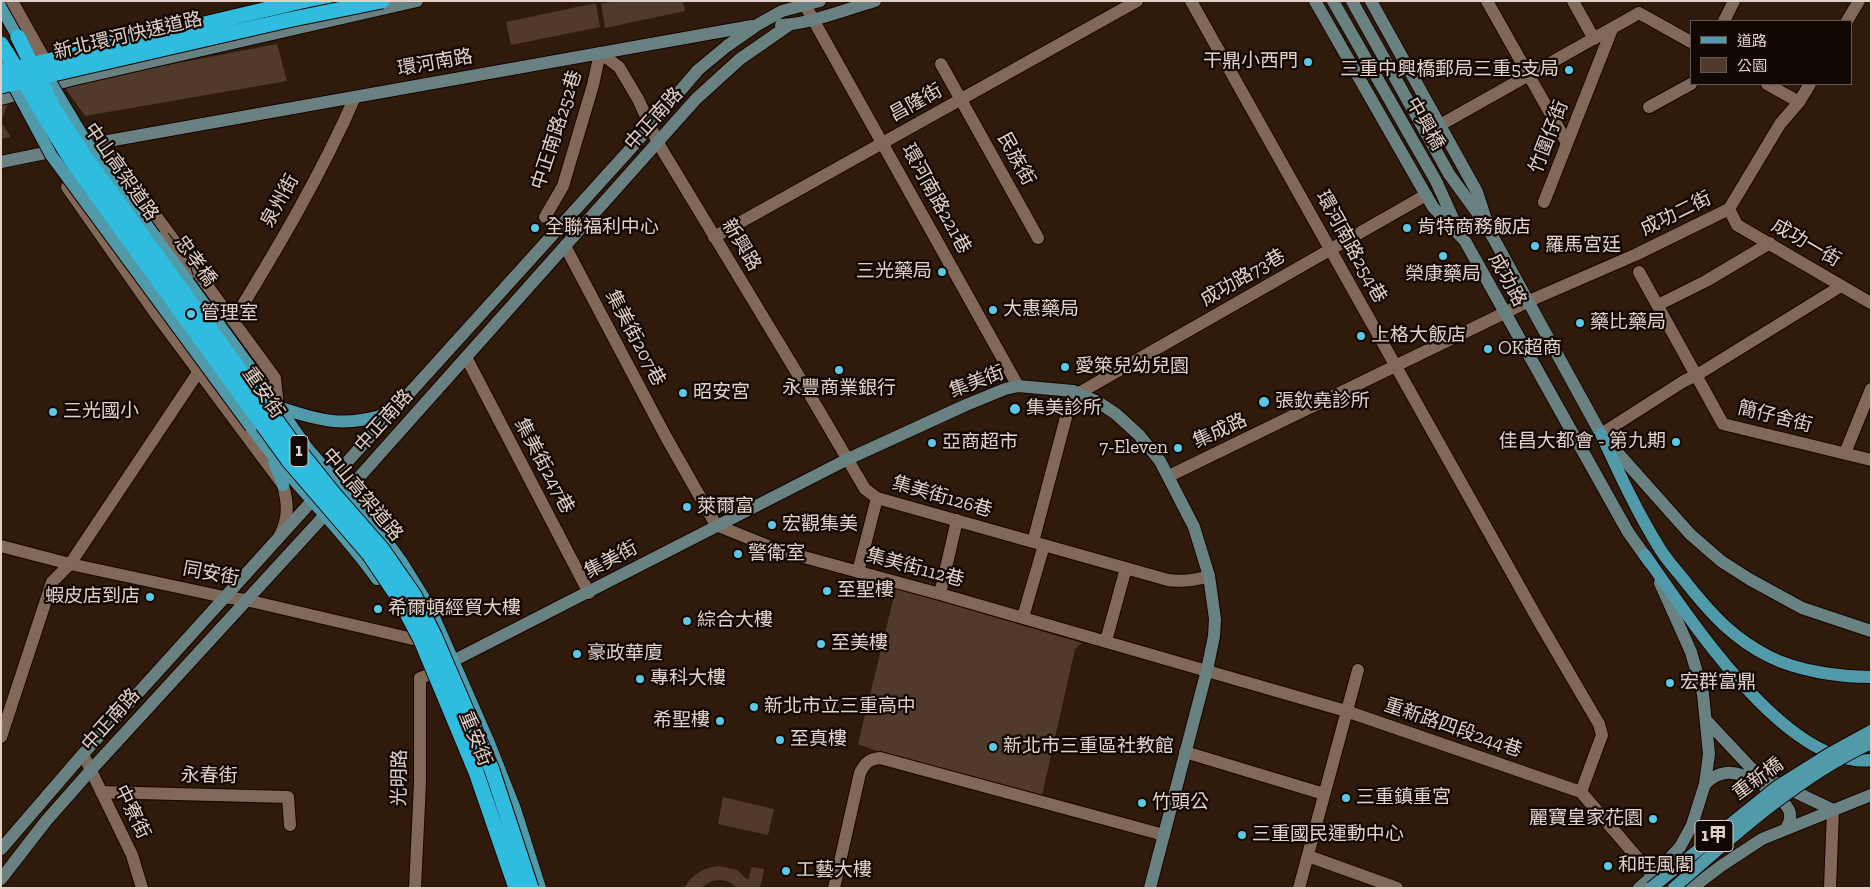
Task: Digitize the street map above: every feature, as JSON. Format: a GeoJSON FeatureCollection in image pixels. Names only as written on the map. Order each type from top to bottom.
{"type":"FeatureCollection","features":[{"type":"Feature","properties":{"kind":"highway","name":"新北環河快速道路"},"geometry":{"type":"LineString","coordinates":[[1,71],[302,1]]}},
{"type":"Feature","properties":{"kind":"highway"},"geometry":{"type":"LineString","coordinates":[[1,85],[26,68],[340,1]]}},
{"type":"Feature","properties":{"kind":"highway","name":"新北環河快速道路"},"geometry":{"type":"LineString","coordinates":[[1,85],[288,20],[382,1]]}},
{"type":"Feature","properties":{"kind":"highway","name":"中山高架道路"},"geometry":{"type":"LineString","coordinates":[[18,37],[54,110],[84,157],[289,438],[382,549],[414,595],[431,628],[492,770],[531,888]]}},
{"type":"Feature","properties":{"kind":"highway","name":"中山高架道路"},"geometry":{"type":"LineString","coordinates":[[1,44],[72,161],[289,461],[369,554],[400,600],[421,640],[476,772],[516,888]]}},
{"type":"Feature","properties":{"kind":"main road"},"geometry":{"type":"LineString","coordinates":[[1,71],[26,68],[281,1]]}},
{"type":"Feature","properties":{"kind":"main road"},"geometry":{"type":"LineString","coordinates":[[1,99],[81,78],[417,1]]}},
{"type":"Feature","properties":{"kind":"main road","name":"中正南路"},"geometry":{"type":"LineString","coordinates":[[1,849],[83,754],[650,126],[698,70],[726,46],[757,25],[782,11],[820,1]]}},
{"type":"Feature","properties":{"kind":"main road","name":"環河南路"},"geometry":{"type":"LineString","coordinates":[[1,162],[355,96],[757,25],[789,24],[875,1]]}},
{"type":"Feature","properties":{"kind":"main road","name":"成功路"},"geometry":{"type":"LineString","coordinates":[[1315,1],[1426,195],[1434,207],[1465,241],[1628,532],[1646,555],[1691,652],[1703,694],[1710,754],[1705,784],[1692,825],[1680,846],[1652,882],[1639,888]]}},
{"type":"Feature","properties":{"kind":"main road","name":"中興橋"},"geometry":{"type":"LineString","coordinates":[[1334,1],[1436,180],[1449,212],[1465,241]]}},
{"type":"Feature","properties":{"kind":"main road","name":"中興橋"},"geometry":{"type":"LineString","coordinates":[[1352,1],[1449,174],[1490,232]]}},
{"type":"Feature","properties":{"kind":"main road","name":"成功路"},"geometry":{"type":"LineString","coordinates":[[1371,1],[1477,192],[1490,232],[1601,434],[1690,534],[1721,561],[1749,579],[1802,608],[1871,631]]}},
{"type":"Feature","properties":{"kind":"main road","name":"忠孝橋"},"geometry":{"type":"LineString","coordinates":[[1,6],[18,37],[41,66],[85,140],[278,406]]}},
{"type":"Feature","properties":{"kind":"main road","name":"中正南路"},"geometry":{"type":"LineString","coordinates":[[3,871],[91,770],[345,493],[696,99],[718,78],[764,41],[789,24]]}},
{"type":"Feature","properties":{"kind":"main road","name":"1"},"geometry":{"type":"LineString","coordinates":[[1,62],[51,155],[267,449],[287,481]]}},
{"type":"Feature","properties":{"kind":"main road","name":"重安街"},"geometry":{"type":"LineString","coordinates":[[26,68],[37,90],[40,115],[61,150],[263,422],[287,481],[312,500],[370,568],[390,598],[413,640],[428,675],[474,789],[508,888]]}},
{"type":"Feature","properties":{"kind":"main road","name":"重安街"},"geometry":{"type":"LineString","coordinates":[[37,90],[55,105],[80,146],[284,428],[307,448]]}},
{"type":"Feature","properties":{"kind":"main road","name":"集美街"},"geometry":{"type":"LineString","coordinates":[[428,675],[589,593],[716,525],[848,459],[966,405],[1005,389],[1018,386],[1076,392],[1098,402],[1116,414],[1139,435],[1160,461],[1194,527],[1209,576],[1215,619],[1214,636],[1164,835],[1153,887]]}},
{"type":"Feature","properties":{"kind":"main road"},"geometry":{"type":"LineString","coordinates":[[278,406],[318,419],[337,422],[372,419],[392,412]]}},
{"type":"Feature","properties":{"kind":"main road","name":"重安街"},"geometry":{"type":"LineString","coordinates":[[278,406],[307,448],[378,531],[419,588],[430,608],[515,809],[540,888]]}},
{"type":"Feature","properties":{"kind":"main road"},"geometry":{"type":"LineString","coordinates":[[1601,434],[1626,490],[1661,550],[1712,615],[1741,640],[1772,658],[1814,672],[1871,677]]}},
{"type":"Feature","properties":{"kind":"main road"},"geometry":{"type":"LineString","coordinates":[[1646,555],[1705,640],[1730,670],[1771,713],[1812,745],[1834,757],[1858,762],[1871,760]]}},
{"type":"Feature","properties":{"kind":"main road"},"geometry":{"type":"LineString","coordinates":[[1706,720],[1751,768],[1768,779],[1833,810]]}},
{"type":"Feature","properties":{"kind":"main road","name":"重新橋"},"geometry":{"type":"LineString","coordinates":[[1652,882],[1778,786],[1829,754],[1871,731]]}},
{"type":"Feature","properties":{"kind":"main road","name":"重新橋"},"geometry":{"type":"LineString","coordinates":[[1674,888],[1786,794],[1855,750],[1871,743]]}},
{"type":"Feature","properties":{"kind":"main road"},"geometry":{"type":"LineString","coordinates":[[1705,784],[1716,775],[1728,773],[1755,781],[1774,793],[1789,810],[1790,820],[1786,828]]}},
{"type":"Feature","properties":{"kind":"main road"},"geometry":{"type":"LineString","coordinates":[[1692,888],[1721,866],[1762,840],[1786,828],[1871,796]]}},
{"type":"Feature","properties":{"kind":"street"},"geometry":{"type":"LineString","coordinates":[[12,1],[92,140],[182,262],[189,285]]}},
{"type":"Feature","properties":{"kind":"street","name":"昌隆街"},"geometry":{"type":"LineString","coordinates":[[714,237],[1137,1]]}},
{"type":"Feature","properties":{"kind":"street","name":"環河南路254巷"},"geometry":{"type":"LineString","coordinates":[[1191,1],[1602,730],[1602,735],[1581,792]]}},
{"type":"Feature","properties":{"kind":"street"},"geometry":{"type":"LineString","coordinates":[[1487,1],[1567,142]]}},
{"type":"Feature","properties":{"kind":"street"},"geometry":{"type":"LineString","coordinates":[[1573,1],[1594,39]]}},
{"type":"Feature","properties":{"kind":"street"},"geometry":{"type":"LineString","coordinates":[[1724,20],[1734,1]]}},
{"type":"Feature","properties":{"kind":"street"},"geometry":{"type":"LineString","coordinates":[[1848,20],[1859,1]]}},
{"type":"Feature","properties":{"kind":"street","name":"環河南路221巷"},"geometry":{"type":"LineString","coordinates":[[810,3],[813,19],[1018,386]]}},
{"type":"Feature","properties":{"kind":"street"},"geometry":{"type":"LineString","coordinates":[[1440,125],[1612,29],[1638,7],[1690,41]]}},
{"type":"Feature","properties":{"kind":"street","name":"竹圍仔街"},"geometry":{"type":"LineString","coordinates":[[1544,202],[1612,29]]}},
{"type":"Feature","properties":{"kind":"street","name":"新興路"},"geometry":{"type":"LineString","coordinates":[[600,53],[618,67],[638,99],[658,143],[848,459]]}},
{"type":"Feature","properties":{"kind":"street","name":"中正南路252巷"},"geometry":{"type":"LineString","coordinates":[[545,217],[563,186],[593,85],[600,53]]}},
{"type":"Feature","properties":{"kind":"street","name":"民族街"},"geometry":{"type":"LineString","coordinates":[[941,64],[1038,238]]}},
{"type":"Feature","properties":{"kind":"street"},"geometry":{"type":"LineString","coordinates":[[1649,107],[1690,85]]}},
{"type":"Feature","properties":{"kind":"street"},"geometry":{"type":"LineString","coordinates":[[1769,85],[1799,102]]}},
{"type":"Feature","properties":{"kind":"street","name":"成功二街"},"geometry":{"type":"LineString","coordinates":[[1529,302],[1635,255],[1729,209],[1780,124],[1799,102],[1809,85]]}},
{"type":"Feature","properties":{"kind":"street","name":"泉州街"},"geometry":{"type":"LineString","coordinates":[[233,321],[263,271],[339,133],[355,96]]}},
{"type":"Feature","properties":{"kind":"street","name":"重安街"},"geometry":{"type":"LineString","coordinates":[[80,146],[115,160],[275,378],[278,406]]}},
{"type":"Feature","properties":{"kind":"street","name":"重安街"},"geometry":{"type":"LineString","coordinates":[[61,150],[55,170],[158,317],[287,481],[288,513],[280,535]]}},
{"type":"Feature","properties":{"kind":"street","name":"成功路73巷"},"geometry":{"type":"LineString","coordinates":[[1076,392],[1426,195]]}},
{"type":"Feature","properties":{"kind":"street"},"geometry":{"type":"LineString","coordinates":[[99,232],[144,200]]}},
{"type":"Feature","properties":{"kind":"street","name":"成功一街"},"geometry":{"type":"LineString","coordinates":[[1729,209],[1737,225],[1871,303]]}},
{"type":"Feature","properties":{"kind":"street"},"geometry":{"type":"LineString","coordinates":[[1658,304],[1706,281],[1770,244]]}},
{"type":"Feature","properties":{"kind":"street","name":"集美街207巷"},"geometry":{"type":"LineString","coordinates":[[565,246],[666,437],[716,525]]}},
{"type":"Feature","properties":{"kind":"street","name":"簡仔舍街"},"geometry":{"type":"LineString","coordinates":[[1639,272],[1723,424],[1871,460]]}},
{"type":"Feature","properties":{"kind":"street"},"geometry":{"type":"LineString","coordinates":[[1601,434],[1684,381],[1697,375],[1841,286]]}},
{"type":"Feature","properties":{"kind":"street","name":"集成路"},"geometry":{"type":"LineString","coordinates":[[1169,476],[1529,302]]}},
{"type":"Feature","properties":{"kind":"street","name":"集美街247巷"},"geometry":{"type":"LineString","coordinates":[[466,357],[589,593]]}},
{"type":"Feature","properties":{"kind":"street"},"geometry":{"type":"LineString","coordinates":[[1,737],[52,582],[70,564],[199,371]]}},
{"type":"Feature","properties":{"kind":"street"},"geometry":{"type":"LineString","coordinates":[[1844,453],[1871,388]]}},
{"type":"Feature","properties":{"kind":"street"},"geometry":{"type":"LineString","coordinates":[[1023,617],[1038,543],[1076,392]]}},
{"type":"Feature","properties":{"kind":"street","name":"集美街126巷"},"geometry":{"type":"LineString","coordinates":[[848,459],[865,489],[877,498],[1168,580],[1183,582],[1209,576]]}},
{"type":"Feature","properties":{"kind":"street"},"geometry":{"type":"LineString","coordinates":[[858,572],[877,498]]}},
{"type":"Feature","properties":{"kind":"street"},"geometry":{"type":"LineString","coordinates":[[940,594],[957,520]]}},
{"type":"Feature","properties":{"kind":"street","name":"集美街112巷"},"geometry":{"type":"LineString","coordinates":[[716,525],[778,550],[1207,670]]}},
{"type":"Feature","properties":{"kind":"street","name":"同安街"},"geometry":{"type":"LineString","coordinates":[[1,546],[70,564],[224,598],[246,600],[413,640]]}},
{"type":"Feature","properties":{"kind":"street"},"geometry":{"type":"LineString","coordinates":[[1106,641],[1126,568]]}},
{"type":"Feature","properties":{"kind":"street","name":"重新路四段244巷"},"geometry":{"type":"LineString","coordinates":[[1207,670],[1346,712],[1581,792]]}},
{"type":"Feature","properties":{"kind":"street"},"geometry":{"type":"LineString","coordinates":[[1299,888],[1358,670]]}},
{"type":"Feature","properties":{"kind":"street","name":"光明路"},"geometry":{"type":"LineString","coordinates":[[415,888],[420,783],[420,678],[428,675]]}},
{"type":"Feature","properties":{"kind":"street"},"geometry":{"type":"LineString","coordinates":[[1185,752],[1324,794]]}},
{"type":"Feature","properties":{"kind":"street","name":"中寮街"},"geometry":{"type":"LineString","coordinates":[[83,754],[132,855],[142,888]]}},
{"type":"Feature","properties":{"kind":"street"},"geometry":{"type":"LineString","coordinates":[[834,888],[860,773],[864,765],[871,759],[880,758],[1164,835]]}},
{"type":"Feature","properties":{"kind":"street","name":"永春街"},"geometry":{"type":"LineString","coordinates":[[102,792],[288,797],[290,825]]}},
{"type":"Feature","properties":{"kind":"street"},"geometry":{"type":"LineString","coordinates":[[1581,792],[1652,882]]}},
{"type":"Feature","properties":{"kind":"street"},"geometry":{"type":"LineString","coordinates":[[1830,888],[1833,810]]}},
{"type":"Feature","properties":{"kind":"street"},"geometry":{"type":"LineString","coordinates":[[1308,856],[1398,888]]}},
{"type":"Feature","properties":{"kind":"green space"},"geometry":{"type":"Polygon","coordinates":[[[614,1],[683,1],[685,11],[605,28],[601,4],[614,1]]]}},
{"type":"Feature","properties":{"kind":"green space"},"geometry":{"type":"Polygon","coordinates":[[[596,3],[600,27],[511,45],[506,22],[596,3]]]}},
{"type":"Feature","properties":{"kind":"green space"},"geometry":{"type":"Polygon","coordinates":[[[277,44],[287,81],[85,116],[63,85],[277,44]]]}},
{"type":"Feature","properties":{"kind":"green space"},"geometry":{"type":"Polygon","coordinates":[[[8,103],[1,122],[1,104],[8,103]]]}},
{"type":"Feature","properties":{"kind":"green space"},"geometry":{"type":"Polygon","coordinates":[[[1,122],[11,137],[1,139],[1,122]]]}},
{"type":"Feature","properties":{"kind":"green space"},"geometry":{"type":"Polygon","coordinates":[[[896,588],[1082,643],[1075,649],[1042,795],[929,771],[858,744],[896,588]]]}},
{"type":"Feature","properties":{"kind":"green space"},"geometry":{"type":"Polygon","coordinates":[[[723,797],[774,809],[768,835],[718,824],[723,797]]]}},
{"type":"Feature","properties":{"kind":"green space"},"geometry":{"type":"Polygon","coordinates":[[[720,866],[737,870],[748,880],[752,867],[764,869],[760,888],[737,888],[733,884],[719,880],[710,882],[701,888],[684,888],[699,872],[720,866]]]}},
{"type":"Feature","properties":{"kind":"place","name":"干鼎小西門"},"geometry":{"type":"Point","coordinates":[1308,62]}},
{"type":"Feature","properties":{"kind":"place","name":"三重中興橋郵局三重5支局"},"geometry":{"type":"Point","coordinates":[1569,70]}},
{"type":"Feature","properties":{"kind":"place","name":"全聯福利中心"},"geometry":{"type":"Point","coordinates":[535,228]}},
{"type":"Feature","properties":{"kind":"place","name":"肯特商務飯店"},"geometry":{"type":"Point","coordinates":[1407,228]}},
{"type":"Feature","properties":{"kind":"place","name":"羅馬宮廷"},"geometry":{"type":"Point","coordinates":[1535,246]}},
{"type":"Feature","properties":{"kind":"place","name":"榮康藥局"},"geometry":{"type":"Point","coordinates":[1443,256]}},
{"type":"Feature","properties":{"kind":"place","name":"三光藥局"},"geometry":{"type":"Point","coordinates":[942,272]}},
{"type":"Feature","properties":{"kind":"place","name":"大惠藥局"},"geometry":{"type":"Point","coordinates":[993,310]}},
{"type":"Feature","properties":{"kind":"place","name":"管理室"},"geometry":{"type":"Point","coordinates":[191,314]}},
{"type":"Feature","properties":{"kind":"place","name":"藥比藥局"},"geometry":{"type":"Point","coordinates":[1580,323]}},
{"type":"Feature","properties":{"kind":"place","name":"上格大飯店"},"geometry":{"type":"Point","coordinates":[1361,336]}},
{"type":"Feature","properties":{"kind":"place","name":"OK超商"},"geometry":{"type":"Point","coordinates":[1488,349]}},
{"type":"Feature","properties":{"kind":"place","name":"愛箂兒幼兒園"},"geometry":{"type":"Point","coordinates":[1065,367]}},
{"type":"Feature","properties":{"kind":"place","name":"永豐商業銀行"},"geometry":{"type":"Point","coordinates":[839,370]}},
{"type":"Feature","properties":{"kind":"place","name":"昭安宮"},"geometry":{"type":"Point","coordinates":[683,393]}},
{"type":"Feature","properties":{"kind":"place","name":"張欽堯診所"},"geometry":{"type":"Point","coordinates":[1264,402]}},
{"type":"Feature","properties":{"kind":"place","name":"集美診所"},"geometry":{"type":"Point","coordinates":[1015,409]}},
{"type":"Feature","properties":{"kind":"place","name":"三光國小"},"geometry":{"type":"Point","coordinates":[53,412]}},
{"type":"Feature","properties":{"kind":"place","name":"佳昌大都會 - 第九期"},"geometry":{"type":"Point","coordinates":[1676,442]}},
{"type":"Feature","properties":{"kind":"place","name":"亞商超市"},"geometry":{"type":"Point","coordinates":[932,443]}},
{"type":"Feature","properties":{"kind":"place","name":"7-Eleven"},"geometry":{"type":"Point","coordinates":[1178,448]}},
{"type":"Feature","properties":{"kind":"place","name":"萊爾富"},"geometry":{"type":"Point","coordinates":[687,507]}},
{"type":"Feature","properties":{"kind":"place","name":"宏觀集美"},"geometry":{"type":"Point","coordinates":[772,525]}},
{"type":"Feature","properties":{"kind":"place","name":"警衛室"},"geometry":{"type":"Point","coordinates":[738,554]}},
{"type":"Feature","properties":{"kind":"place","name":"至聖樓"},"geometry":{"type":"Point","coordinates":[827,591]}},
{"type":"Feature","properties":{"kind":"place","name":"蝦皮店到店"},"geometry":{"type":"Point","coordinates":[150,597]}},
{"type":"Feature","properties":{"kind":"place","name":"希爾頓經貿大樓"},"geometry":{"type":"Point","coordinates":[378,609]}},
{"type":"Feature","properties":{"kind":"place","name":"綜合大樓"},"geometry":{"type":"Point","coordinates":[687,621]}},
{"type":"Feature","properties":{"kind":"place","name":"至美樓"},"geometry":{"type":"Point","coordinates":[821,644]}},
{"type":"Feature","properties":{"kind":"place","name":"豪政華廈"},"geometry":{"type":"Point","coordinates":[577,654]}},
{"type":"Feature","properties":{"kind":"place","name":"專科大樓"},"geometry":{"type":"Point","coordinates":[640,679]}},
{"type":"Feature","properties":{"kind":"place","name":"宏群富鼎"},"geometry":{"type":"Point","coordinates":[1670,683]}},
{"type":"Feature","properties":{"kind":"place","name":"新北市立三重高中"},"geometry":{"type":"Point","coordinates":[754,707]}},
{"type":"Feature","properties":{"kind":"place","name":"希聖樓"},"geometry":{"type":"Point","coordinates":[720,721]}},
{"type":"Feature","properties":{"kind":"place","name":"至真樓"},"geometry":{"type":"Point","coordinates":[780,740]}},
{"type":"Feature","properties":{"kind":"place","name":"新北市三重區社教館"},"geometry":{"type":"Point","coordinates":[993,747]}},
{"type":"Feature","properties":{"kind":"place","name":"三重鎮重宮"},"geometry":{"type":"Point","coordinates":[1346,798]}},
{"type":"Feature","properties":{"kind":"place","name":"竹頭公"},"geometry":{"type":"Point","coordinates":[1142,803]}},
{"type":"Feature","properties":{"kind":"place","name":"麗寶皇家花園"},"geometry":{"type":"Point","coordinates":[1653,819]}},
{"type":"Feature","properties":{"kind":"place","name":"三重國民運動中心"},"geometry":{"type":"Point","coordinates":[1242,835]}},
{"type":"Feature","properties":{"kind":"place","name":"和旺風閣"},"geometry":{"type":"Point","coordinates":[1608,866]}},
{"type":"Feature","properties":{"kind":"place","name":"工藝大樓"},"geometry":{"type":"Point","coordinates":[786,871]}}]}
